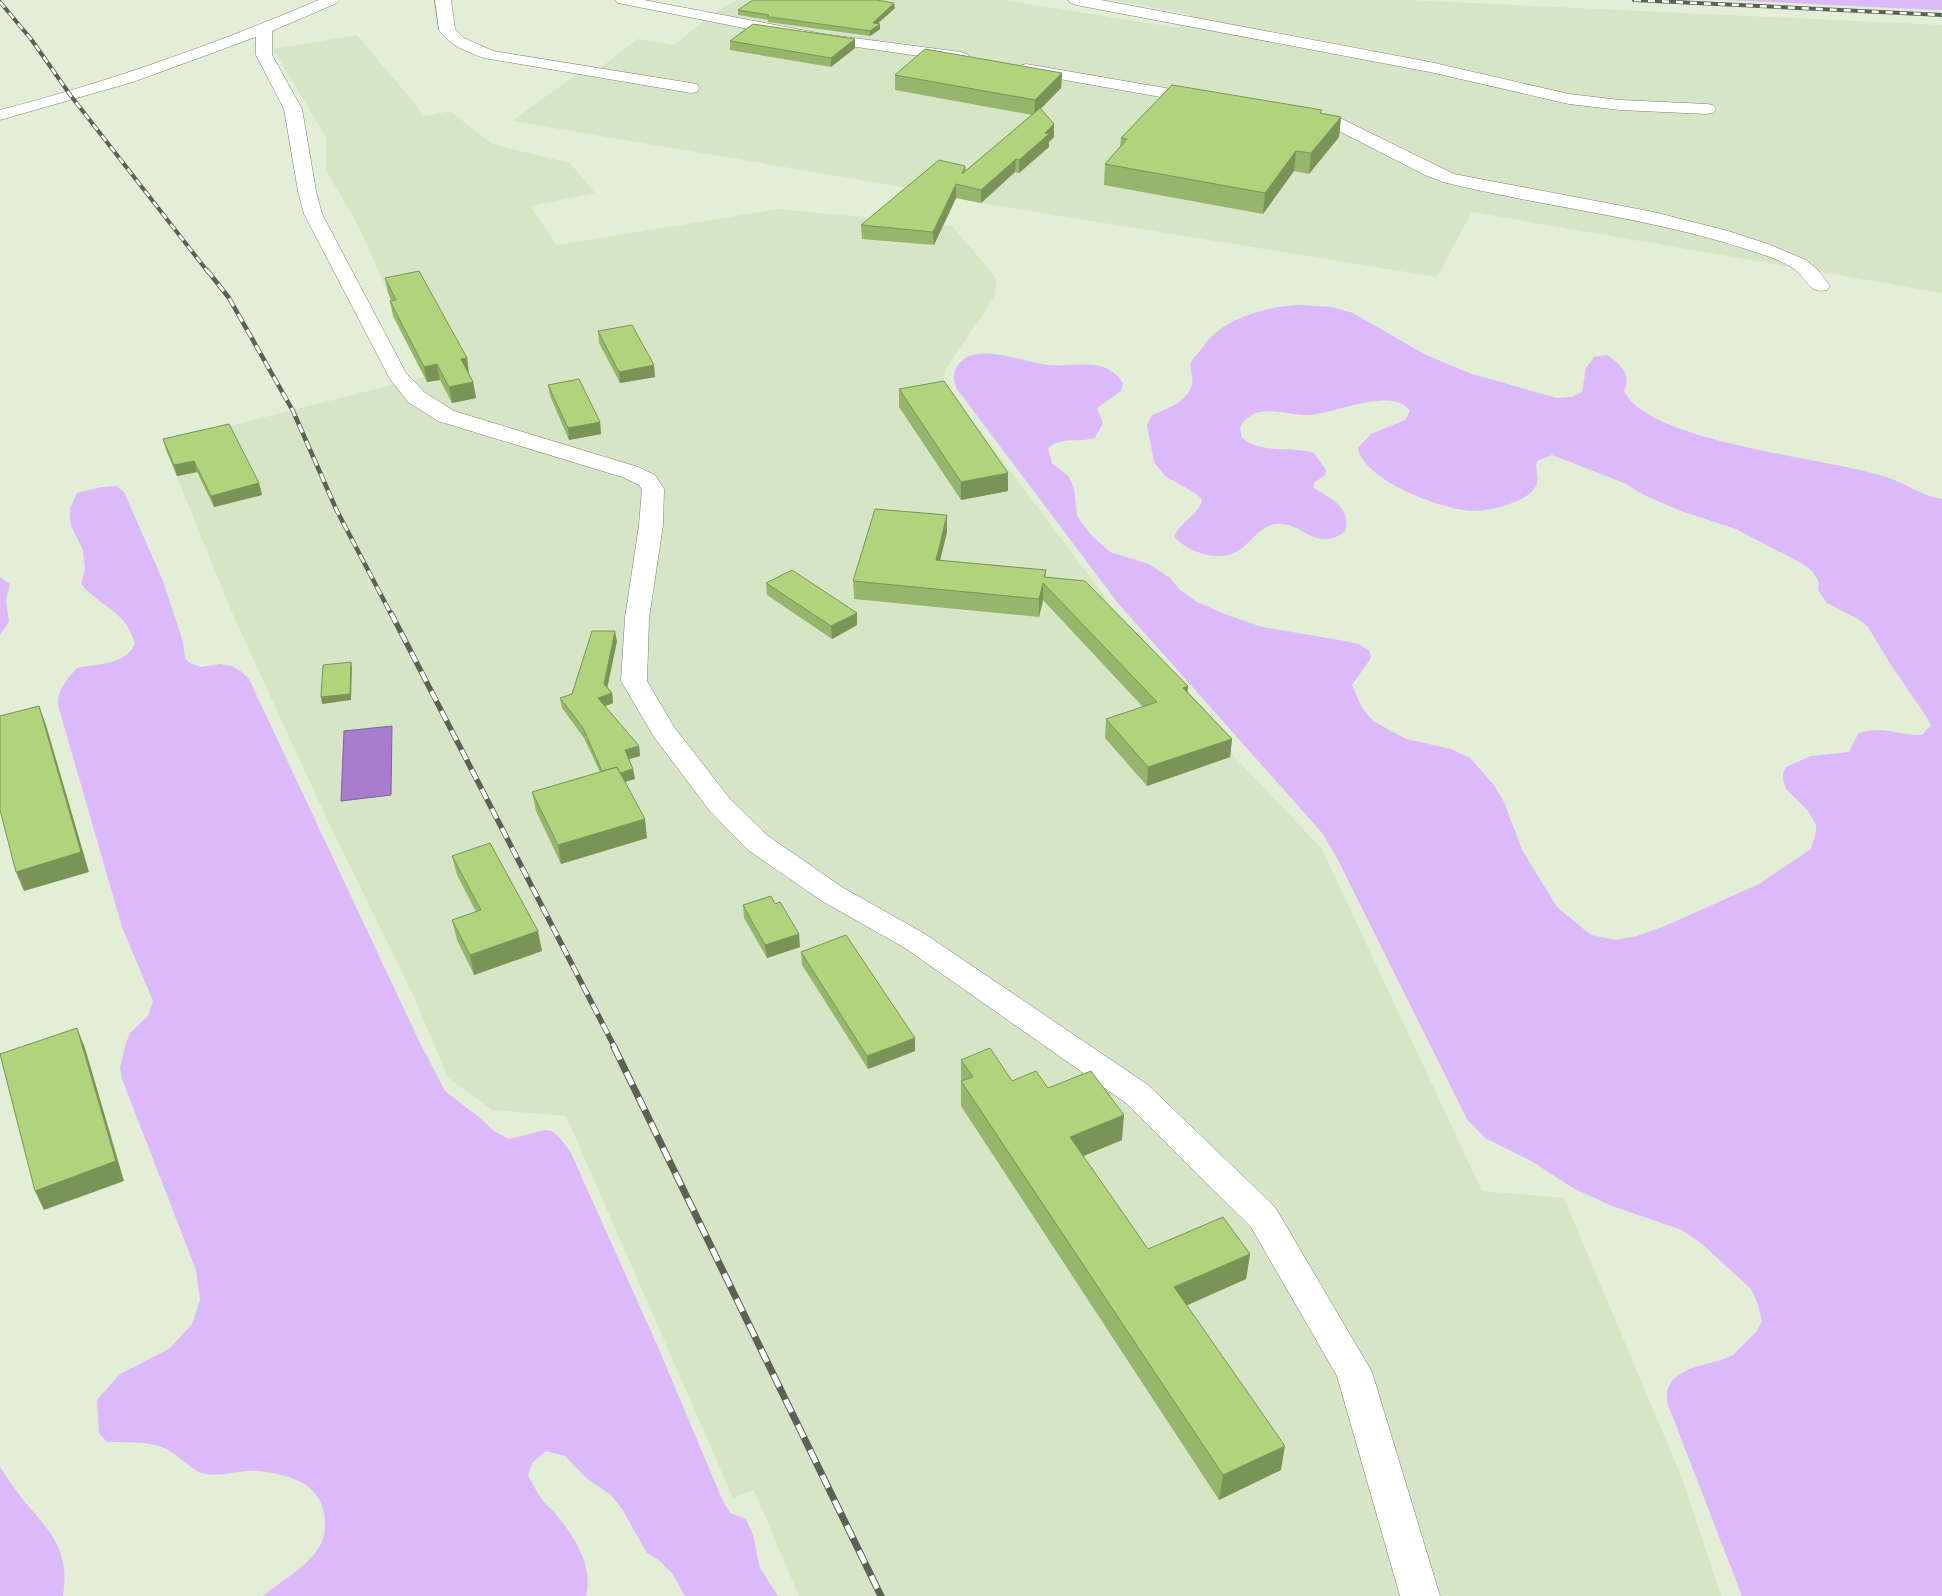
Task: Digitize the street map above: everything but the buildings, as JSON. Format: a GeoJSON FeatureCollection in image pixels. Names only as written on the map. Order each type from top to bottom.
{"type":"FeatureCollection","features":[{"type":"Feature","properties":{"kind":"street"},"geometry":{"type":"LineString","coordinates":[[0,115],[114,83],[264,28],[332,0]]}},
{"type":"Feature","properties":{"kind":"street"},"geometry":{"type":"LineString","coordinates":[[443,0],[447,30],[458,42],[490,55],[691,88]]}},
{"type":"Feature","properties":{"kind":"street"},"geometry":{"type":"LineString","coordinates":[[623,0],[728,22],[853,43],[918,50],[974,59]]}},
{"type":"Feature","properties":{"kind":"street"},"geometry":{"type":"LineString","coordinates":[[1076,0],[1430,67],[1569,99],[1620,105],[1707,110]]}},
{"type":"Feature","properties":{"kind":"street"},"geometry":{"type":"LineString","coordinates":[[264,28],[264,55],[293,109],[307,191],[313,214],[397,375],[416,396],[446,416],[582,457],[647,480],[653,489],[651,525],[637,618],[634,681],[663,732],[720,805],[758,843],[832,894],[915,941],[1137,1094],[1263,1217],[1354,1372],[1420,1596]]}},
{"type":"Feature","properties":{"kind":"street"},"geometry":{"type":"LineString","coordinates":[[1011,66],[1219,102]]}},
{"type":"Feature","properties":{"kind":"street"},"geometry":{"type":"LineString","coordinates":[[1286,113],[1334,122],[1431,171],[1449,178],[1596,205],[1680,223],[1750,244],[1799,264],[1812,274],[1820,286]]}},
{"type":"Feature","properties":{"kind":"shaded area"},"geometry":{"type":"Polygon","coordinates":[[[737,0],[1003,0],[1179,28],[1191,15],[1114,0],[1407,0],[1942,25],[1942,293],[1472,212],[1437,277],[981,203],[920,190],[512,121],[577,74],[589,77],[637,39],[674,45],[711,15],[737,0]]]}},
{"type":"Feature","properties":{"kind":"shaded area"},"geometry":{"type":"Polygon","coordinates":[[[1728,0],[1942,0],[1942,10],[1936,10],[1728,0]]]}},
{"type":"Feature","properties":{"kind":"shaded area"},"geometry":{"type":"Polygon","coordinates":[[[357,35],[425,116],[450,111],[492,144],[570,163],[595,193],[530,206],[557,245],[779,209],[952,226],[997,279],[994,298],[945,370],[944,380],[951,392],[1109,602],[1085,599],[1322,849],[1482,1191],[1564,1198],[1682,1478],[1721,1596],[799,1596],[754,1490],[733,1498],[566,1116],[492,1110],[448,1078],[414,997],[325,815],[233,615],[166,450],[209,440],[209,431],[424,377],[393,316],[398,315],[359,227],[326,170],[326,137],[273,49],[357,35]]]}},
{"type":"Feature","properties":{"kind":"shaded area"},"geometry":{"type":"Polygon","coordinates":[[[1301,305],[1332,307],[1353,313],[1424,354],[1469,373],[1557,398],[1571,397],[1582,392],[1586,368],[1594,357],[1607,355],[1624,370],[1627,380],[1624,391],[1640,409],[1667,424],[1703,436],[1743,446],[1886,477],[1927,495],[1942,499],[1942,1596],[1742,1596],[1667,1402],[1667,1391],[1672,1380],[1680,1374],[1689,1369],[1733,1355],[1757,1331],[1762,1321],[1751,1289],[1702,1244],[1682,1230],[1612,1206],[1573,1188],[1533,1162],[1485,1138],[1467,1119],[1338,860],[1323,834],[1117,602],[957,389],[954,380],[955,371],[958,365],[966,358],[976,354],[988,353],[1049,365],[1099,366],[1109,369],[1115,374],[1123,383],[1121,391],[1097,408],[1103,423],[1095,438],[1059,442],[1048,448],[1052,463],[1069,477],[1074,488],[1077,516],[1091,535],[1110,552],[1149,564],[1170,578],[1180,590],[1197,602],[1225,614],[1262,627],[1345,641],[1358,644],[1369,650],[1371,658],[1352,685],[1362,708],[1373,721],[1406,739],[1451,749],[1470,758],[1494,785],[1504,802],[1522,850],[1557,907],[1591,935],[1616,940],[1637,936],[1665,926],[1759,884],[1811,849],[1816,832],[1816,825],[1808,811],[1786,789],[1783,773],[1786,767],[1811,756],[1849,752],[1858,734],[1866,731],[1882,730],[1922,735],[1931,725],[1868,627],[1858,619],[1827,603],[1818,590],[1819,582],[1813,572],[1803,564],[1736,529],[1681,511],[1644,495],[1624,483],[1552,455],[1537,461],[1538,478],[1534,489],[1529,494],[1505,506],[1470,511],[1441,505],[1405,491],[1388,482],[1374,471],[1363,460],[1358,448],[1371,434],[1405,420],[1410,411],[1402,404],[1391,401],[1362,403],[1307,415],[1275,411],[1256,413],[1248,417],[1240,428],[1242,438],[1250,443],[1268,448],[1314,453],[1326,470],[1325,475],[1314,483],[1314,488],[1334,500],[1343,510],[1346,517],[1345,532],[1334,538],[1325,539],[1309,535],[1285,524],[1270,525],[1260,531],[1243,548],[1222,556],[1204,554],[1180,542],[1174,537],[1177,531],[1198,509],[1202,499],[1165,476],[1154,462],[1147,425],[1151,416],[1186,396],[1192,385],[1191,362],[1211,337],[1221,329],[1233,321],[1261,311],[1301,305]]]}},
{"type":"Feature","properties":{"kind":"shaded area"},"geometry":{"type":"Polygon","coordinates":[[[116,486],[124,492],[163,581],[183,642],[185,658],[190,663],[201,667],[220,664],[232,666],[249,679],[419,1041],[445,1091],[494,1131],[509,1139],[545,1130],[552,1131],[570,1151],[658,1347],[722,1499],[730,1513],[746,1519],[753,1535],[760,1568],[778,1596],[685,1596],[672,1573],[660,1561],[647,1553],[622,1509],[611,1495],[586,1478],[565,1456],[546,1451],[533,1462],[528,1475],[541,1498],[575,1540],[587,1573],[588,1585],[586,1596],[263,1596],[306,1563],[322,1541],[325,1524],[324,1515],[322,1506],[313,1491],[296,1480],[270,1472],[245,1471],[218,1475],[205,1474],[196,1470],[163,1447],[139,1443],[107,1442],[99,1433],[97,1400],[120,1374],[169,1349],[192,1324],[200,1300],[196,1270],[122,1079],[120,1067],[126,1043],[130,1033],[148,1016],[153,1001],[122,927],[58,705],[61,690],[77,668],[118,660],[125,656],[135,644],[131,632],[119,616],[81,584],[85,569],[83,550],[71,526],[70,509],[77,493],[101,487],[116,486]]]}},
{"type":"Feature","properties":{"kind":"shaded area"},"geometry":{"type":"Polygon","coordinates":[[[0,577],[10,584],[6,600],[9,622],[0,635],[0,577]]]}},
{"type":"Feature","properties":{"kind":"shaded area"},"geometry":{"type":"Polygon","coordinates":[[[392,726],[391,795],[341,801],[344,731],[392,726]]]}},
{"type":"Feature","properties":{"kind":"shaded area"},"geometry":{"type":"Polygon","coordinates":[[[0,1467],[18,1494],[57,1544],[64,1567],[63,1596],[0,1596],[0,1467]]]}},
{"type":"Feature","properties":{"kind":"railway"},"geometry":{"type":"LineString","coordinates":[[1634,0],[1942,15]]}},
{"type":"Feature","properties":{"kind":"railway"},"geometry":{"type":"LineString","coordinates":[[0,2],[31,39],[71,96],[208,272]]}},
{"type":"Feature","properties":{"kind":"railway"},"geometry":{"type":"LineString","coordinates":[[207,270],[229,298],[293,411],[337,511],[391,614]]}},
{"type":"Feature","properties":{"kind":"railway"},"geometry":{"type":"LineString","coordinates":[[391,613],[615,1048]]}},
{"type":"Feature","properties":{"kind":"railway"},"geometry":{"type":"LineString","coordinates":[[614,1047],[881,1596]]}}]}
